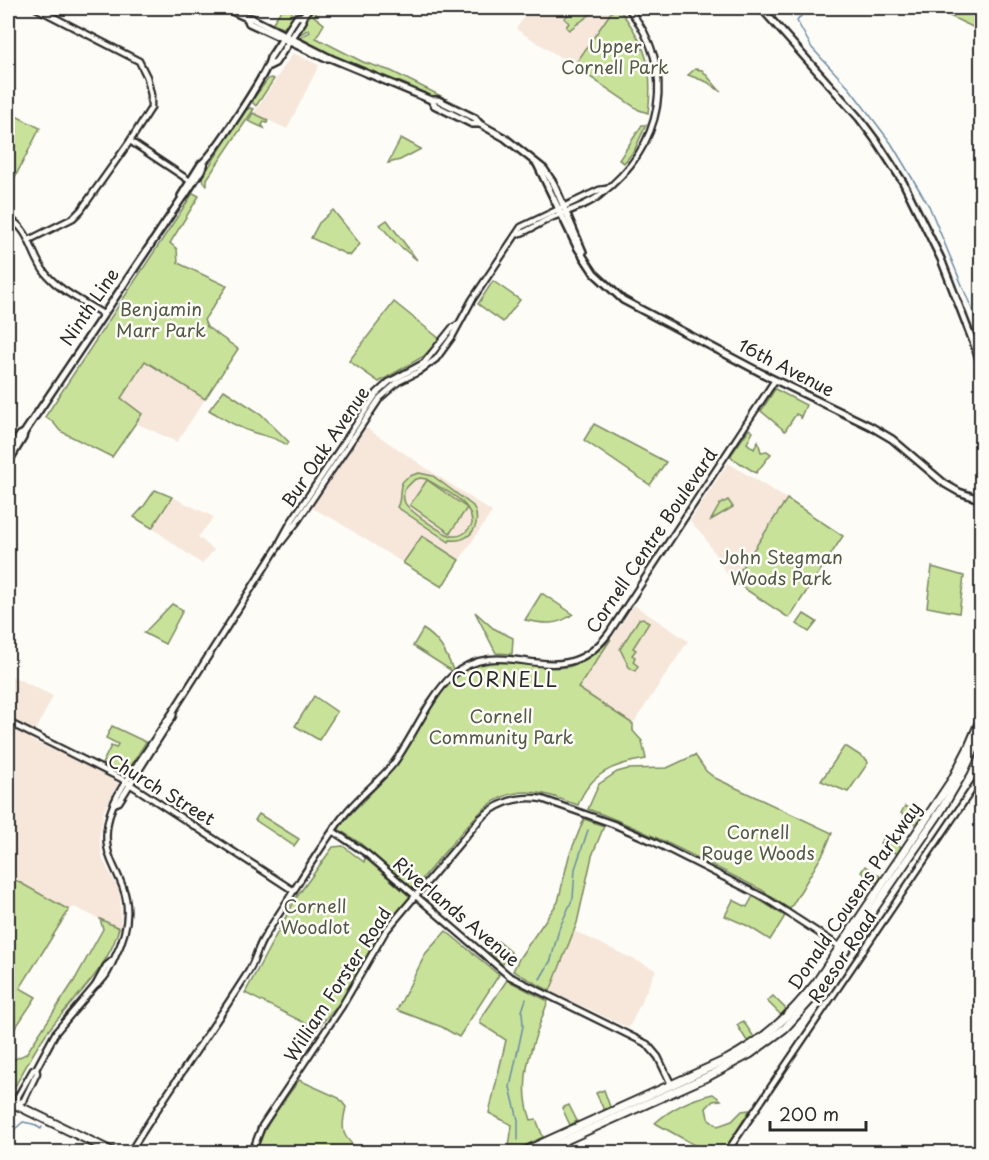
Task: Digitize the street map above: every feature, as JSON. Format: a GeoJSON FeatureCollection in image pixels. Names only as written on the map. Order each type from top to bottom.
{"type":"FeatureCollection","features":[{"type":"Feature","properties":{"kind":"main road","name":"16th Avenue"},"geometry":{"type":"LineString","coordinates":[[225,8],[251,18],[287,39],[330,58],[431,100],[438,100],[475,118],[480,124],[513,143],[544,169],[554,184],[562,210],[582,245],[584,255],[594,273],[623,300],[870,426],[892,439],[945,484],[981,500]]}},
{"type":"Feature","properties":{"kind":"main road","name":"Ninth Line"},"geometry":{"type":"LineString","coordinates":[[8,463],[24,433],[193,184],[204,163],[268,66],[275,63],[287,39],[303,21],[303,16],[309,8]]}},
{"type":"Feature","properties":{"kind":"main road"},"geometry":{"type":"LineString","coordinates":[[761,8],[859,118],[903,182],[941,259],[979,354],[981,370]]}},
{"type":"Feature","properties":{"kind":"main road","name":"Ninth Line"},"geometry":{"type":"LineString","coordinates":[[182,198],[190,181],[204,163]]}},
{"type":"Feature","properties":{"kind":"main road","name":"Ninth Line"},"geometry":{"type":"LineString","coordinates":[[8,453],[20,435],[24,433]]}},
{"type":"Feature","properties":{"kind":"main road","name":"Donald Cousens Parkway"},"geometry":{"type":"LineString","coordinates":[[843,949],[952,780],[981,716]]}},
{"type":"Feature","properties":{"kind":"main road","name":"Donald Cousens Parkway"},"geometry":{"type":"LineString","coordinates":[[539,1152],[673,1088],[750,1047],[774,1029],[806,995],[843,949],[940,812],[981,733]]}},
{"type":"Feature","properties":{"kind":"main road","name":"Donald Cousens Parkway"},"geometry":{"type":"LineString","coordinates":[[523,1152],[673,1088]]}},
{"type":"Feature","properties":{"kind":"main road"},"geometry":{"type":"LineString","coordinates":[[8,1101],[113,1152]]}},
{"type":"Feature","properties":{"kind":"street"},"geometry":{"type":"LineString","coordinates":[[29,240],[73,218],[81,210],[151,108],[147,77],[139,61],[36,8]]}},
{"type":"Feature","properties":{"kind":"street","name":"Bur Oak Avenue"},"geometry":{"type":"LineString","coordinates":[[17,1105],[24,1100],[38,1073],[36,1069],[56,1032],[95,986],[101,983],[113,964],[123,940],[128,914],[124,889],[107,844],[108,822],[114,804],[119,802],[128,783],[162,735],[174,710],[279,545],[297,522],[380,398],[398,382],[418,372],[436,359],[518,234],[518,230],[527,223],[591,201],[625,173],[640,153],[655,118],[658,71],[651,45],[628,8]]}},
{"type":"Feature","properties":{"kind":"street"},"geometry":{"type":"LineString","coordinates":[[130,141],[190,181]]}},
{"type":"Feature","properties":{"kind":"street"},"geometry":{"type":"LineString","coordinates":[[8,218],[22,229],[47,276],[103,314]]}},
{"type":"Feature","properties":{"kind":"street","name":"Cornell Centre Boulevard"},"geometry":{"type":"LineString","coordinates":[[130,1152],[247,975],[262,942],[333,831],[348,810],[393,763],[441,689],[459,671],[476,662],[492,658],[515,659],[542,665],[558,664],[580,658],[599,644],[776,380]]}},
{"type":"Feature","properties":{"kind":"street","name":"Church Street"},"geometry":{"type":"LineString","coordinates":[[8,722],[128,783],[294,891]]}},
{"type":"Feature","properties":{"kind":"street","name":"Reesor Road"},"geometry":{"type":"LineString","coordinates":[[727,1152],[981,776]]}},
{"type":"Feature","properties":{"kind":"street","name":"William Forster Road"},"geometry":{"type":"LineString","coordinates":[[252,1152],[262,1126],[349,995],[383,935],[487,812],[509,800],[535,798],[613,824],[652,841],[765,898],[843,949]]}},
{"type":"Feature","properties":{"kind":"street","name":"Riverlands Avenue"},"geometry":{"type":"LineString","coordinates":[[333,831],[367,854],[509,976],[647,1044],[658,1057],[673,1088]]}},
{"type":"Feature","properties":{"kind":"shaded area"},"geometry":{"type":"Polygon","coordinates":[[[530,8],[614,8],[574,66],[516,29],[530,8]]]}},
{"type":"Feature","properties":{"kind":"shaded area"},"geometry":{"type":"Polygon","coordinates":[[[293,53],[319,65],[287,129],[254,113],[293,53]]]}},
{"type":"Feature","properties":{"kind":"shaded area"},"geometry":{"type":"Polygon","coordinates":[[[146,360],[205,399],[177,442],[138,424],[134,426],[142,414],[121,398],[146,360]]]}},
{"type":"Feature","properties":{"kind":"shaded area"},"geometry":{"type":"Polygon","coordinates":[[[365,427],[492,512],[441,587],[312,508],[365,427]]]}},
{"type":"Feature","properties":{"kind":"shaded area"},"geometry":{"type":"Polygon","coordinates":[[[728,463],[787,499],[733,581],[704,536],[690,521],[728,463]]]}},
{"type":"Feature","properties":{"kind":"shaded area"},"geometry":{"type":"Polygon","coordinates":[[[172,497],[214,517],[198,537],[214,550],[202,564],[152,528],[172,497]]]}},
{"type":"Feature","properties":{"kind":"shaded area"},"geometry":{"type":"Polygon","coordinates":[[[634,605],[688,641],[633,724],[578,688],[634,605]]]}},
{"type":"Feature","properties":{"kind":"shaded area"},"geometry":{"type":"Polygon","coordinates":[[[8,674],[53,696],[31,740],[92,767],[119,784],[104,810],[99,837],[103,860],[120,892],[121,929],[74,907],[69,910],[8,876],[8,674]]]}},
{"type":"Feature","properties":{"kind":"shaded area"},"geometry":{"type":"Polygon","coordinates":[[[574,931],[656,970],[629,1028],[550,991],[574,931]]]}},
{"type":"Feature","properties":{"kind":"green space"},"geometry":{"type":"Polygon","coordinates":[[[315,8],[320,8],[314,16],[324,24],[316,38],[363,62],[391,71],[453,102],[450,104],[403,83],[341,61],[302,39],[300,37],[310,32],[309,29],[299,35],[300,30],[315,8]]]}},
{"type":"Feature","properties":{"kind":"green space"},"geometry":{"type":"Polygon","coordinates":[[[578,8],[599,8],[569,30],[566,27],[569,23],[564,18],[578,8]]]}},
{"type":"Feature","properties":{"kind":"green space","name":"Upper Cornell Park"},"geometry":{"type":"Polygon","coordinates":[[[614,8],[618,8],[628,21],[646,57],[650,83],[648,113],[639,110],[574,66],[614,8]]]}},
{"type":"Feature","properties":{"kind":"green space"},"geometry":{"type":"Polygon","coordinates":[[[933,8],[981,8],[981,31],[933,8]]]}},
{"type":"Feature","properties":{"kind":"green space"},"geometry":{"type":"Polygon","coordinates":[[[282,9],[292,11],[292,16],[283,29],[273,22],[282,9]]]}},
{"type":"Feature","properties":{"kind":"green space"},"geometry":{"type":"Polygon","coordinates":[[[695,69],[702,70],[721,92],[707,82],[688,75],[695,69]]]}},
{"type":"Feature","properties":{"kind":"green space"},"geometry":{"type":"Polygon","coordinates":[[[271,78],[274,79],[256,106],[253,99],[271,78]]]}},
{"type":"Feature","properties":{"kind":"green space"},"geometry":{"type":"Polygon","coordinates":[[[254,109],[207,179],[207,185],[202,177],[246,110],[254,109]]]}},
{"type":"Feature","properties":{"kind":"green space"},"geometry":{"type":"Polygon","coordinates":[[[8,112],[40,128],[8,191],[8,112]]]}},
{"type":"Feature","properties":{"kind":"green space"},"geometry":{"type":"Polygon","coordinates":[[[253,113],[268,120],[262,125],[264,128],[248,121],[253,113]]]}},
{"type":"Feature","properties":{"kind":"green space"},"geometry":{"type":"Polygon","coordinates":[[[642,125],[646,125],[634,151],[624,163],[619,160],[642,125]]]}},
{"type":"Feature","properties":{"kind":"green space"},"geometry":{"type":"Polygon","coordinates":[[[401,138],[421,149],[400,160],[388,163],[401,138]]]}},
{"type":"Feature","properties":{"kind":"green space","name":"Benjamin Marr Park"},"geometry":{"type":"Polygon","coordinates":[[[193,193],[199,196],[170,243],[177,249],[178,263],[227,286],[204,320],[207,327],[238,349],[205,399],[145,361],[121,398],[142,414],[112,457],[60,431],[53,422],[45,417],[193,193]]]}},
{"type":"Feature","properties":{"kind":"green space"},"geometry":{"type":"Polygon","coordinates":[[[333,210],[360,244],[350,256],[311,238],[319,223],[333,210]]]}},
{"type":"Feature","properties":{"kind":"green space"},"geometry":{"type":"Polygon","coordinates":[[[387,220],[417,260],[395,242],[380,225],[387,220]]]}},
{"type":"Feature","properties":{"kind":"green space"},"geometry":{"type":"Polygon","coordinates":[[[493,281],[520,300],[503,322],[478,304],[493,281]]]}},
{"type":"Feature","properties":{"kind":"green space"},"geometry":{"type":"Polygon","coordinates":[[[394,302],[440,339],[424,356],[379,382],[349,361],[394,302]]]}},
{"type":"Feature","properties":{"kind":"green space"},"geometry":{"type":"Polygon","coordinates":[[[775,389],[806,405],[800,419],[800,416],[796,414],[785,431],[761,411],[775,389]]]}},
{"type":"Feature","properties":{"kind":"green space"},"geometry":{"type":"Polygon","coordinates":[[[224,390],[261,414],[289,442],[287,445],[273,438],[240,428],[209,410],[224,390]]]}},
{"type":"Feature","properties":{"kind":"green space"},"geometry":{"type":"Polygon","coordinates":[[[594,424],[666,462],[650,485],[584,440],[594,424]]]}},
{"type":"Feature","properties":{"kind":"green space"},"geometry":{"type":"Polygon","coordinates":[[[749,429],[753,432],[747,443],[754,449],[758,441],[761,452],[767,451],[771,454],[756,473],[732,458],[731,455],[749,429]]]}},
{"type":"Feature","properties":{"kind":"green space"},"geometry":{"type":"Polygon","coordinates":[[[419,473],[433,476],[473,506],[477,519],[469,535],[449,542],[397,507],[400,487],[410,476],[419,473]],[[426,479],[414,480],[405,489],[405,503],[442,532],[453,536],[464,533],[472,524],[468,509],[456,497],[426,479]]]}},
{"type":"Feature","properties":{"kind":"green space"},"geometry":{"type":"Polygon","coordinates":[[[427,480],[467,508],[450,533],[410,505],[427,480]]]}},
{"type":"Feature","properties":{"kind":"green space"},"geometry":{"type":"Polygon","coordinates":[[[155,490],[172,497],[152,528],[134,517],[155,490]]]}},
{"type":"Feature","properties":{"kind":"green space","name":"John Stegman Woods Park"},"geometry":{"type":"Polygon","coordinates":[[[787,499],[843,536],[789,618],[733,581],[787,499]]]}},
{"type":"Feature","properties":{"kind":"green space"},"geometry":{"type":"Polygon","coordinates":[[[728,500],[733,507],[711,520],[720,504],[728,500]]]}},
{"type":"Feature","properties":{"kind":"green space"},"geometry":{"type":"Polygon","coordinates":[[[422,536],[459,560],[442,587],[403,563],[422,536]]]}},
{"type":"Feature","properties":{"kind":"green space"},"geometry":{"type":"Polygon","coordinates":[[[932,567],[964,576],[959,613],[927,607],[932,567]]]}},
{"type":"Feature","properties":{"kind":"green space"},"geometry":{"type":"Polygon","coordinates":[[[541,594],[573,614],[562,621],[550,623],[525,620],[541,594]]]}},
{"type":"Feature","properties":{"kind":"green space"},"geometry":{"type":"Polygon","coordinates":[[[172,604],[183,610],[165,644],[144,633],[172,604]]]}},
{"type":"Feature","properties":{"kind":"green space"},"geometry":{"type":"Polygon","coordinates":[[[475,612],[493,628],[513,638],[512,654],[496,653],[475,612]]]}},
{"type":"Feature","properties":{"kind":"green space"},"geometry":{"type":"Polygon","coordinates":[[[804,614],[817,622],[809,632],[797,624],[804,614]]]}},
{"type":"Feature","properties":{"kind":"green space"},"geometry":{"type":"Polygon","coordinates":[[[643,618],[649,623],[633,648],[636,650],[632,655],[635,657],[633,662],[638,666],[635,671],[629,667],[620,649],[639,619],[643,618]]]}},
{"type":"Feature","properties":{"kind":"green space"},"geometry":{"type":"Polygon","coordinates":[[[423,629],[441,646],[452,671],[413,646],[423,629]]]}},
{"type":"Feature","properties":{"kind":"green space","name":"Cornell Community Park"},"geometry":{"type":"Polygon","coordinates":[[[611,639],[578,688],[633,724],[633,731],[642,741],[646,759],[614,767],[596,778],[583,794],[578,805],[535,792],[516,793],[493,802],[474,818],[414,889],[360,843],[338,829],[388,775],[439,696],[464,670],[478,663],[502,660],[552,668],[574,665],[611,639]]]}},
{"type":"Feature","properties":{"kind":"green space"},"geometry":{"type":"Polygon","coordinates":[[[314,696],[337,712],[319,740],[295,726],[314,696]]]}},
{"type":"Feature","properties":{"kind":"green space"},"geometry":{"type":"Polygon","coordinates":[[[112,726],[146,742],[125,775],[102,764],[111,746],[116,748],[118,744],[106,738],[112,726]]]}},
{"type":"Feature","properties":{"kind":"green space"},"geometry":{"type":"Polygon","coordinates":[[[844,747],[867,760],[868,763],[848,792],[821,781],[844,747]]]}},
{"type":"Feature","properties":{"kind":"green space","name":"Cornell Rouge Woods"},"geometry":{"type":"Polygon","coordinates":[[[695,755],[706,771],[715,778],[832,833],[824,852],[790,909],[760,889],[696,857],[632,826],[588,809],[599,784],[617,772],[628,769],[667,768],[695,755]]]}},
{"type":"Feature","properties":{"kind":"green space"},"geometry":{"type":"Polygon","coordinates":[[[905,806],[923,818],[918,825],[901,813],[905,806]]]}},
{"type":"Feature","properties":{"kind":"green space"},"geometry":{"type":"Polygon","coordinates":[[[259,814],[299,839],[294,846],[255,820],[259,814]]]}},
{"type":"Feature","properties":{"kind":"green space"},"geometry":{"type":"Polygon","coordinates":[[[584,819],[604,826],[592,856],[577,923],[550,991],[513,971],[558,902],[569,856],[584,819]]]}},
{"type":"Feature","properties":{"kind":"green space"},"geometry":{"type":"Polygon","coordinates":[[[885,836],[901,847],[897,854],[880,843],[885,836]]]}},
{"type":"Feature","properties":{"kind":"green space","name":"Cornell Woodlot"},"geometry":{"type":"Polygon","coordinates":[[[343,846],[364,862],[365,858],[410,897],[378,936],[342,1000],[317,1029],[245,993],[296,898],[333,847],[343,846]]]}},
{"type":"Feature","properties":{"kind":"green space"},"geometry":{"type":"Polygon","coordinates":[[[865,866],[881,877],[877,883],[861,872],[865,866]]]}},
{"type":"Feature","properties":{"kind":"green space"},"geometry":{"type":"Polygon","coordinates":[[[8,876],[69,910],[20,988],[36,997],[8,1039],[8,876]]]}},
{"type":"Feature","properties":{"kind":"green space"},"geometry":{"type":"Polygon","coordinates":[[[753,896],[785,916],[770,940],[748,926],[725,916],[733,900],[747,907],[753,896]]]}},
{"type":"Feature","properties":{"kind":"green space"},"geometry":{"type":"Polygon","coordinates":[[[100,919],[119,928],[107,957],[89,983],[43,1038],[12,1092],[8,1090],[8,1059],[11,1061],[26,1054],[74,981],[103,929],[100,919]]]}},
{"type":"Feature","properties":{"kind":"green space"},"geometry":{"type":"Polygon","coordinates":[[[446,931],[499,975],[459,1037],[442,1027],[397,1010],[426,953],[446,931]]]}},
{"type":"Feature","properties":{"kind":"green space"},"geometry":{"type":"Polygon","coordinates":[[[498,941],[511,952],[502,964],[489,952],[498,941]]]}},
{"type":"Feature","properties":{"kind":"green space"},"geometry":{"type":"Polygon","coordinates":[[[507,980],[548,1001],[529,1060],[525,1090],[531,1120],[536,1119],[543,1137],[513,1152],[509,1147],[512,1125],[489,1113],[506,1040],[481,1024],[480,1020],[507,980]]]}},
{"type":"Feature","properties":{"kind":"green space"},"geometry":{"type":"Polygon","coordinates":[[[773,996],[786,1009],[781,1015],[767,1001],[773,996]]]}},
{"type":"Feature","properties":{"kind":"green space"},"geometry":{"type":"Polygon","coordinates":[[[743,1021],[754,1037],[747,1041],[737,1025],[743,1021]]]}},
{"type":"Feature","properties":{"kind":"green space"},"geometry":{"type":"Polygon","coordinates":[[[299,1080],[339,1098],[346,1107],[343,1122],[344,1133],[361,1152],[257,1152],[269,1124],[299,1080]]]}},
{"type":"Feature","properties":{"kind":"green space"},"geometry":{"type":"Polygon","coordinates":[[[604,1090],[610,1107],[604,1110],[596,1093],[604,1090]]]}},
{"type":"Feature","properties":{"kind":"green space"},"geometry":{"type":"Polygon","coordinates":[[[713,1094],[721,1100],[713,1101],[706,1108],[708,1118],[718,1126],[732,1121],[742,1111],[750,1110],[723,1152],[707,1152],[655,1123],[682,1105],[713,1094]]]}},
{"type":"Feature","properties":{"kind":"green space"},"geometry":{"type":"Polygon","coordinates":[[[569,1105],[577,1121],[570,1125],[562,1108],[569,1105]]]}},
{"type":"Feature","properties":{"kind":"waterway"},"geometry":{"type":"LineString","coordinates":[[807,8],[797,21],[812,48],[850,89],[891,143],[929,206],[982,333]]}},
{"type":"Feature","properties":{"kind":"waterway"},"geometry":{"type":"LineString","coordinates":[[540,979],[551,960],[559,929],[573,898],[575,869],[588,830]]}},
{"type":"Feature","properties":{"kind":"waterway"},"geometry":{"type":"LineString","coordinates":[[518,1140],[518,1120],[510,1087],[523,1026],[522,1011],[526,999]]}},
{"type":"Feature","properties":{"kind":"waterway"},"geometry":{"type":"LineString","coordinates":[[8,1135],[23,1122],[41,1129],[42,1127]]}},
{"type":"Feature","properties":{"kind":"district","name":"CORNELL"},"geometry":{"type":"Point","coordinates":[505,680]}}]}
